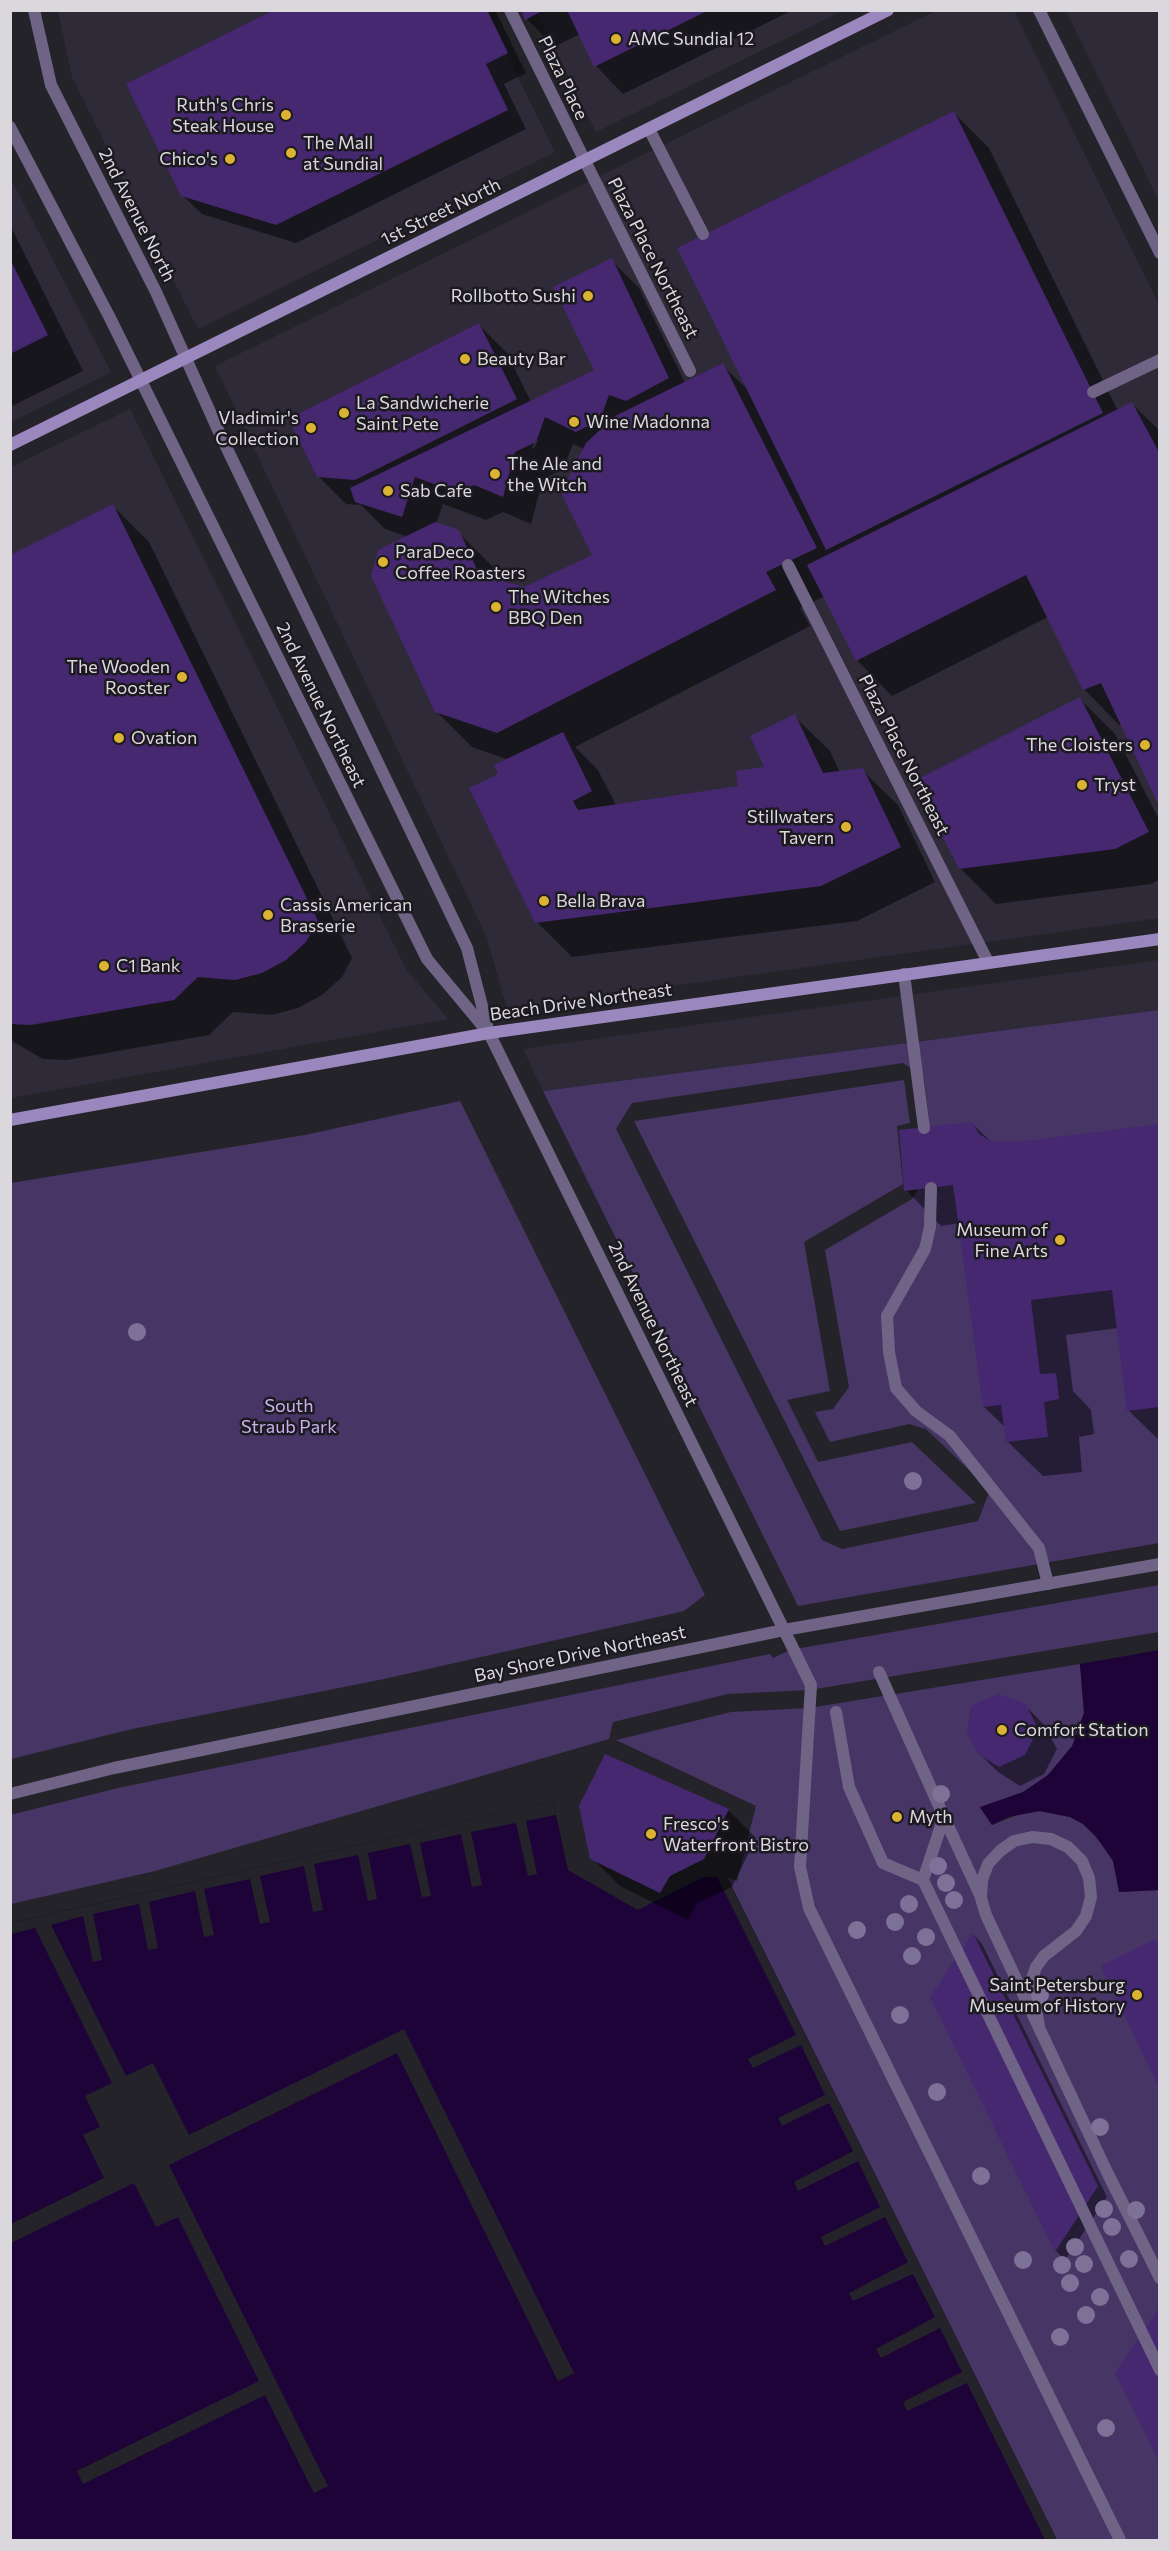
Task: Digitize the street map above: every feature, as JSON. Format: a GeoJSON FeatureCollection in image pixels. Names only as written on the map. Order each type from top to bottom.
{"type":"FeatureCollection","features":[{"type":"Feature","properties":{"kind":"street","name":"2nd Avenue North"},"geometry":{"type":"LineString","coordinates":[[34,10],[51,85],[156,292],[219,432]]}},
{"type":"Feature","properties":{"kind":"street","name":"Plaza Place"},"geometry":{"type":"LineString","coordinates":[[510,10],[585,161]]}},
{"type":"Feature","properties":{"kind":"street","name":"1st Street North"},"geometry":{"type":"LineString","coordinates":[[10,445],[888,10]]}},
{"type":"Feature","properties":{"kind":"street"},"geometry":{"type":"LineString","coordinates":[[1039,10],[1160,253]]}},
{"type":"Feature","properties":{"kind":"street"},"geometry":{"type":"LineString","coordinates":[[10,127],[141,380]]}},
{"type":"Feature","properties":{"kind":"street"},"geometry":{"type":"LineString","coordinates":[[649,129],[703,234]]}},
{"type":"Feature","properties":{"kind":"street","name":"Plaza Place Northeast"},"geometry":{"type":"LineString","coordinates":[[585,161],[690,371]]}},
{"type":"Feature","properties":{"kind":"street"},"geometry":{"type":"LineString","coordinates":[[1093,392],[1160,360]]}},
{"type":"Feature","properties":{"kind":"street","name":"2nd Avenue Northeast"},"geometry":{"type":"LineString","coordinates":[[141,380],[427,959],[489,1033]]}},
{"type":"Feature","properties":{"kind":"street","name":"2nd Avenue Northeast"},"geometry":{"type":"LineString","coordinates":[[219,432],[467,948],[489,1033],[811,1685],[800,1867],[809,1908],[1120,2541]]}},
{"type":"Feature","properties":{"kind":"street","name":"Plaza Place Northeast"},"geometry":{"type":"LineString","coordinates":[[788,565],[988,962]]}},
{"type":"Feature","properties":{"kind":"street","name":"Beach Drive Northeast"},"geometry":{"type":"LineString","coordinates":[[10,1120],[489,1033],[1160,939]]}},
{"type":"Feature","properties":{"kind":"street"},"geometry":{"type":"LineString","coordinates":[[904,974],[924,1128]]}},
{"type":"Feature","properties":{"kind":"street"},"geometry":{"type":"LineString","coordinates":[[931,1188],[930,1227],[925,1249],[887,1316],[889,1352],[896,1388],[916,1411],[950,1436],[1039,1548],[1048,1584]]}},
{"type":"Feature","properties":{"kind":"street","name":"Bay Shore Drive Northeast"},"geometry":{"type":"LineString","coordinates":[[10,1794],[114,1768],[784,1630],[1160,1564]]}},
{"type":"Feature","properties":{"kind":"street"},"geometry":{"type":"LineString","coordinates":[[879,1672],[981,1898],[986,1915],[1160,2278]]}},
{"type":"Feature","properties":{"kind":"street"},"geometry":{"type":"LineString","coordinates":[[836,1712],[849,1787],[883,1863],[923,1880],[1160,2370]]}},
{"type":"Feature","properties":{"kind":"street"},"geometry":{"type":"LineString","coordinates":[[923,1880],[944,1817]]}},
{"type":"Feature","properties":{"kind":"street"},"geometry":{"type":"LineString","coordinates":[[981,1898],[982,1880],[988,1864],[1014,1841],[1032,1837],[1051,1839],[1068,1847],[1082,1861],[1089,1878],[1091,1897],[1086,1916],[1076,1931],[1044,1956],[1031,1982],[1039,2026]]}},
{"type":"Feature","properties":{"kind":"shaded area"},"geometry":{"type":"Polygon","coordinates":[[[58,11],[485,11],[555,152],[198,329],[72,77],[58,11]]]}},
{"type":"Feature","properties":{"kind":"shaded area"},"geometry":{"type":"Polygon","coordinates":[[[536,11],[842,11],[596,132],[536,11]]]}},
{"type":"Feature","properties":{"kind":"shaded area"},"geometry":{"type":"Polygon","coordinates":[[[935,11],[1014,11],[1159,305],[1159,918],[507,1009],[487,938],[215,366],[935,11]]]}},
{"type":"Feature","properties":{"kind":"shaded area"},"geometry":{"type":"Polygon","coordinates":[[[1066,11],[1159,11],[1159,201],[1066,11]]]}},
{"type":"Feature","properties":{"kind":"shaded area"},"geometry":{"type":"Polygon","coordinates":[[[10,177],[111,372],[11,422],[10,422],[10,177]]]}},
{"type":"Feature","properties":{"kind":"shaded area"},"geometry":{"type":"Polygon","coordinates":[[[130,409],[406,969],[448,1019],[11,1098],[11,467],[130,409]]]}},
{"type":"Feature","properties":{"kind":"shaded area"},"geometry":{"type":"Polygon","coordinates":[[[1159,960],[1159,1010],[1125,1016],[543,1091],[523,1049],[1159,960]]]}},
{"type":"Feature","properties":{"kind":"shaded area"},"geometry":{"type":"Polygon","coordinates":[[[1159,1650],[1159,1890],[1119,1892],[1113,1861],[1095,1835],[1083,1824],[1070,1817],[1040,1811],[1008,1817],[992,1825],[980,1807],[1023,1792],[1048,1775],[1072,1746],[1084,1713],[1080,1664],[1159,1650]]]}},
{"type":"Feature","properties":{"kind":"shaded area"},"geometry":{"type":"Polygon","coordinates":[[[553,1801],[568,1870],[638,1910],[703,1877],[727,1877],[1057,2540],[11,2540],[10,1923],[553,1801]]]}},
{"type":"Feature","properties":{"kind":"green space"},"geometry":{"type":"Polygon","coordinates":[[[1159,1010],[1159,1543],[798,1606],[543,1091],[1159,1010]],[[903,1063],[632,1103],[616,1129],[822,1540],[842,1549],[978,1521],[990,1490],[926,1429],[909,1424],[830,1442],[815,1412],[833,1409],[849,1387],[825,1250],[912,1199],[923,1181],[917,1134],[929,1119],[924,1077],[903,1063]]]}},
{"type":"Feature","properties":{"kind":"green space"},"geometry":{"type":"Polygon","coordinates":[[[904,1080],[910,1123],[897,1126],[903,1184],[804,1242],[830,1391],[787,1400],[818,1462],[912,1442],[976,1503],[840,1531],[634,1121],[904,1080]]]}},
{"type":"Feature","properties":{"kind":"green space","name":"South Straub Park"},"geometry":{"type":"Polygon","coordinates":[[[460,1101],[705,1595],[684,1611],[384,1679],[132,1729],[11,1759],[11,1183],[305,1135],[460,1101]]]}},
{"type":"Feature","properties":{"kind":"green space"},"geometry":{"type":"Polygon","coordinates":[[[1159,1585],[1159,1632],[809,1690],[728,1694],[613,1722],[609,1739],[155,1871],[11,1904],[10,1815],[118,1788],[770,1654],[773,1658],[790,1650],[1159,1585]]]}},
{"type":"Feature","properties":{"kind":"green space"},"geometry":{"type":"Polygon","coordinates":[[[1080,1664],[1084,1713],[1073,1746],[1048,1775],[1023,1793],[980,1808],[992,1825],[1025,1812],[1040,1811],[1070,1817],[1083,1824],[1106,1848],[1113,1861],[1120,1892],[1159,1890],[1159,2540],[1057,2540],[727,1877],[737,1881],[756,1806],[616,1740],[731,1712],[809,1708],[1080,1664]]]}},
{"type":"Feature","properties":{"kind":"pier"},"geometry":{"type":"Polygon","coordinates":[[[553,1801],[556,1815],[526,1821],[537,1874],[528,1876],[516,1823],[471,1832],[482,1885],[472,1887],[461,1834],[420,1843],[431,1896],[422,1897],[410,1844],[368,1853],[377,1899],[368,1901],[358,1855],[314,1864],[323,1910],[313,1912],[304,1866],[260,1876],[270,1922],[260,1924],[250,1879],[204,1889],[214,1935],[204,1937],[195,1891],[149,1902],[158,1948],[148,1950],[139,1904],[93,1914],[102,1960],[93,1962],[83,1916],[51,1925],[126,2076],[153,2063],[189,2135],[404,2029],[574,2373],[558,2381],[397,2053],[169,2165],[328,2486],[314,2493],[265,2395],[83,2484],[77,2471],[259,2381],[178,2217],[156,2227],[134,2183],[11,2243],[11,2224],[104,2178],[83,2135],[100,2127],[85,2096],[112,2083],[35,1928],[11,1934],[11,1923],[553,1801]]]}},
{"type":"Feature","properties":{"kind":"pier"},"geometry":{"type":"Polygon","coordinates":[[[717,1877],[727,1877],[1057,2540],[1045,2540],[967,2383],[907,2411],[903,2402],[962,2372],[940,2328],[881,2358],[876,2349],[935,2317],[913,2274],[853,2301],[849,2293],[908,2262],[885,2217],[825,2246],[821,2237],[880,2207],[858,2161],[798,2191],[794,2182],[853,2151],[829,2103],[782,2126],[778,2118],[825,2095],[801,2045],[753,2068],[748,2059],[796,2035],[717,1877]]]}},
{"type":"Feature","properties":{"kind":"building","name":"The Mall at Sundial"},"geometry":{"type":"Polygon","coordinates":[[[274,10],[487,10],[508,53],[486,64],[508,110],[276,225],[181,196],[126,84],[274,10]]]}},
{"type":"Feature","properties":{"kind":"building"},"geometry":{"type":"Polygon","coordinates":[[[521,10],[544,10],[525,20],[521,10]]]}},
{"type":"Feature","properties":{"kind":"building","name":"AMC Sundial 12"},"geometry":{"type":"Polygon","coordinates":[[[567,10],[709,10],[594,67],[567,10]]]}},
{"type":"Feature","properties":{"kind":"building"},"geometry":{"type":"Polygon","coordinates":[[[954,111],[1103,413],[826,550],[677,248],[954,111]]]}},
{"type":"Feature","properties":{"kind":"building"},"geometry":{"type":"Polygon","coordinates":[[[612,258],[669,378],[626,401],[609,395],[600,420],[576,432],[545,417],[536,442],[515,452],[503,497],[474,485],[458,493],[415,477],[402,517],[355,502],[350,488],[594,370],[553,287],[612,258]]]}},
{"type":"Feature","properties":{"kind":"building"},"geometry":{"type":"Polygon","coordinates":[[[10,259],[48,335],[10,354],[10,259]]]}},
{"type":"Feature","properties":{"kind":"building"},"geometry":{"type":"Polygon","coordinates":[[[479,323],[517,399],[355,480],[317,477],[293,428],[298,414],[479,323]]]}},
{"type":"Feature","properties":{"kind":"building"},"geometry":{"type":"Polygon","coordinates":[[[723,363],[817,548],[766,572],[776,590],[497,733],[435,712],[371,576],[378,550],[435,522],[459,530],[479,574],[524,587],[592,555],[561,493],[586,443],[615,416],[723,363]]]}},
{"type":"Feature","properties":{"kind":"building"},"geometry":{"type":"Polygon","coordinates":[[[1132,402],[1160,454],[1160,808],[1101,683],[1083,690],[1026,575],[856,661],[807,565],[1132,402]]]}},
{"type":"Feature","properties":{"kind":"building","name":"Ovation"},"geometry":{"type":"Polygon","coordinates":[[[113,504],[318,921],[306,942],[286,960],[262,973],[235,980],[198,977],[174,1000],[31,1025],[10,1024],[10,555],[113,504]]]}},
{"type":"Feature","properties":{"kind":"building"},"geometry":{"type":"Polygon","coordinates":[[[1080,697],[1149,832],[1115,849],[959,869],[914,781],[1080,697]]]}},
{"type":"Feature","properties":{"kind":"building"},"geometry":{"type":"Polygon","coordinates":[[[795,714],[823,773],[863,768],[901,847],[821,886],[535,923],[469,788],[498,774],[494,765],[563,732],[592,791],[573,801],[578,810],[738,786],[736,771],[764,767],[750,736],[795,714]]]}},
{"type":"Feature","properties":{"kind":"building","name":"Museum of Fine Arts"},"geometry":{"type":"Polygon","coordinates":[[[973,1122],[978,1133],[990,1141],[1017,1142],[1160,1124],[1160,1407],[1127,1411],[1112,1290],[1031,1300],[1040,1374],[1056,1373],[1059,1399],[1044,1402],[1048,1437],[1006,1442],[1001,1405],[983,1407],[953,1185],[904,1191],[899,1130],[973,1122]]]}},
{"type":"Feature","properties":{"kind":"building","name":"Comfort Station"},"geometry":{"type":"Polygon","coordinates":[[[998,1694],[1026,1704],[1038,1729],[1025,1755],[999,1767],[977,1753],[967,1732],[971,1706],[998,1694]]]}},
{"type":"Feature","properties":{"kind":"building","name":"Fresco's Waterfront Bistro"},"geometry":{"type":"Polygon","coordinates":[[[605,1754],[729,1809],[704,1859],[670,1876],[660,1893],[590,1859],[579,1806],[605,1754]]]}},
{"type":"Feature","properties":{"kind":"building"},"geometry":{"type":"Polygon","coordinates":[[[973,1933],[1098,2186],[1055,2252],[930,1997],[973,1933]]]}},
{"type":"Feature","properties":{"kind":"building","name":"Saint Petersburg Museum of History"},"geometry":{"type":"Polygon","coordinates":[[[1156,1939],[1160,1946],[1160,2082],[1157,2084],[1101,1966],[1156,1939]]]}},
{"type":"Feature","properties":{"kind":"building"},"geometry":{"type":"Polygon","coordinates":[[[1158,2309],[1160,2311],[1160,2463],[1115,2373],[1158,2309]]]}},
{"type":"Feature","properties":{"kind":"place","name":"AMC Sundial 12"},"geometry":{"type":"Point","coordinates":[616,39]}},
{"type":"Feature","properties":{"kind":"place","name":"Ruth's Chris Steak House"},"geometry":{"type":"Point","coordinates":[286,115]}},
{"type":"Feature","properties":{"kind":"place","name":"The Mall at Sundial"},"geometry":{"type":"Point","coordinates":[291,153]}},
{"type":"Feature","properties":{"kind":"place","name":"Chico's"},"geometry":{"type":"Point","coordinates":[230,159]}},
{"type":"Feature","properties":{"kind":"place","name":"Rollbotto Sushi"},"geometry":{"type":"Point","coordinates":[588,296]}},
{"type":"Feature","properties":{"kind":"place","name":"Beauty Bar"},"geometry":{"type":"Point","coordinates":[465,359]}},
{"type":"Feature","properties":{"kind":"place","name":"La Sandwicherie Saint Pete"},"geometry":{"type":"Point","coordinates":[344,413]}},
{"type":"Feature","properties":{"kind":"place","name":"Wine Madonna"},"geometry":{"type":"Point","coordinates":[574,422]}},
{"type":"Feature","properties":{"kind":"place","name":"Vladimir's Collection"},"geometry":{"type":"Point","coordinates":[311,428]}},
{"type":"Feature","properties":{"kind":"place","name":"The Ale and the Witch"},"geometry":{"type":"Point","coordinates":[495,474]}},
{"type":"Feature","properties":{"kind":"place","name":"Sab Cafe"},"geometry":{"type":"Point","coordinates":[388,491]}},
{"type":"Feature","properties":{"kind":"place","name":"ParaDeco Coffee Roasters"},"geometry":{"type":"Point","coordinates":[383,562]}},
{"type":"Feature","properties":{"kind":"place","name":"The Witches BBQ Den"},"geometry":{"type":"Point","coordinates":[496,607]}},
{"type":"Feature","properties":{"kind":"place","name":"The Wooden Rooster"},"geometry":{"type":"Point","coordinates":[182,677]}},
{"type":"Feature","properties":{"kind":"place","name":"Ovation"},"geometry":{"type":"Point","coordinates":[119,738]}},
{"type":"Feature","properties":{"kind":"place","name":"The Cloisters"},"geometry":{"type":"Point","coordinates":[1145,745]}},
{"type":"Feature","properties":{"kind":"place","name":"Tryst"},"geometry":{"type":"Point","coordinates":[1082,785]}},
{"type":"Feature","properties":{"kind":"place","name":"Stillwaters Tavern"},"geometry":{"type":"Point","coordinates":[846,827]}},
{"type":"Feature","properties":{"kind":"place","name":"Bella Brava"},"geometry":{"type":"Point","coordinates":[544,901]}},
{"type":"Feature","properties":{"kind":"place","name":"Cassis American Brasserie"},"geometry":{"type":"Point","coordinates":[268,915]}},
{"type":"Feature","properties":{"kind":"place","name":"C1 Bank"},"geometry":{"type":"Point","coordinates":[104,966]}},
{"type":"Feature","properties":{"kind":"place","name":"Museum of Fine Arts"},"geometry":{"type":"Point","coordinates":[1060,1240]}},
{"type":"Feature","properties":{"kind":"place","name":"Comfort Station"},"geometry":{"type":"Point","coordinates":[1002,1730]}},
{"type":"Feature","properties":{"kind":"place","name":"Myth"},"geometry":{"type":"Point","coordinates":[897,1817]}},
{"type":"Feature","properties":{"kind":"place","name":"Fresco's Waterfront Bistro"},"geometry":{"type":"Point","coordinates":[651,1834]}},
{"type":"Feature","properties":{"kind":"place","name":"Saint Petersburg Museum of History"},"geometry":{"type":"Point","coordinates":[1137,1995]}}]}
